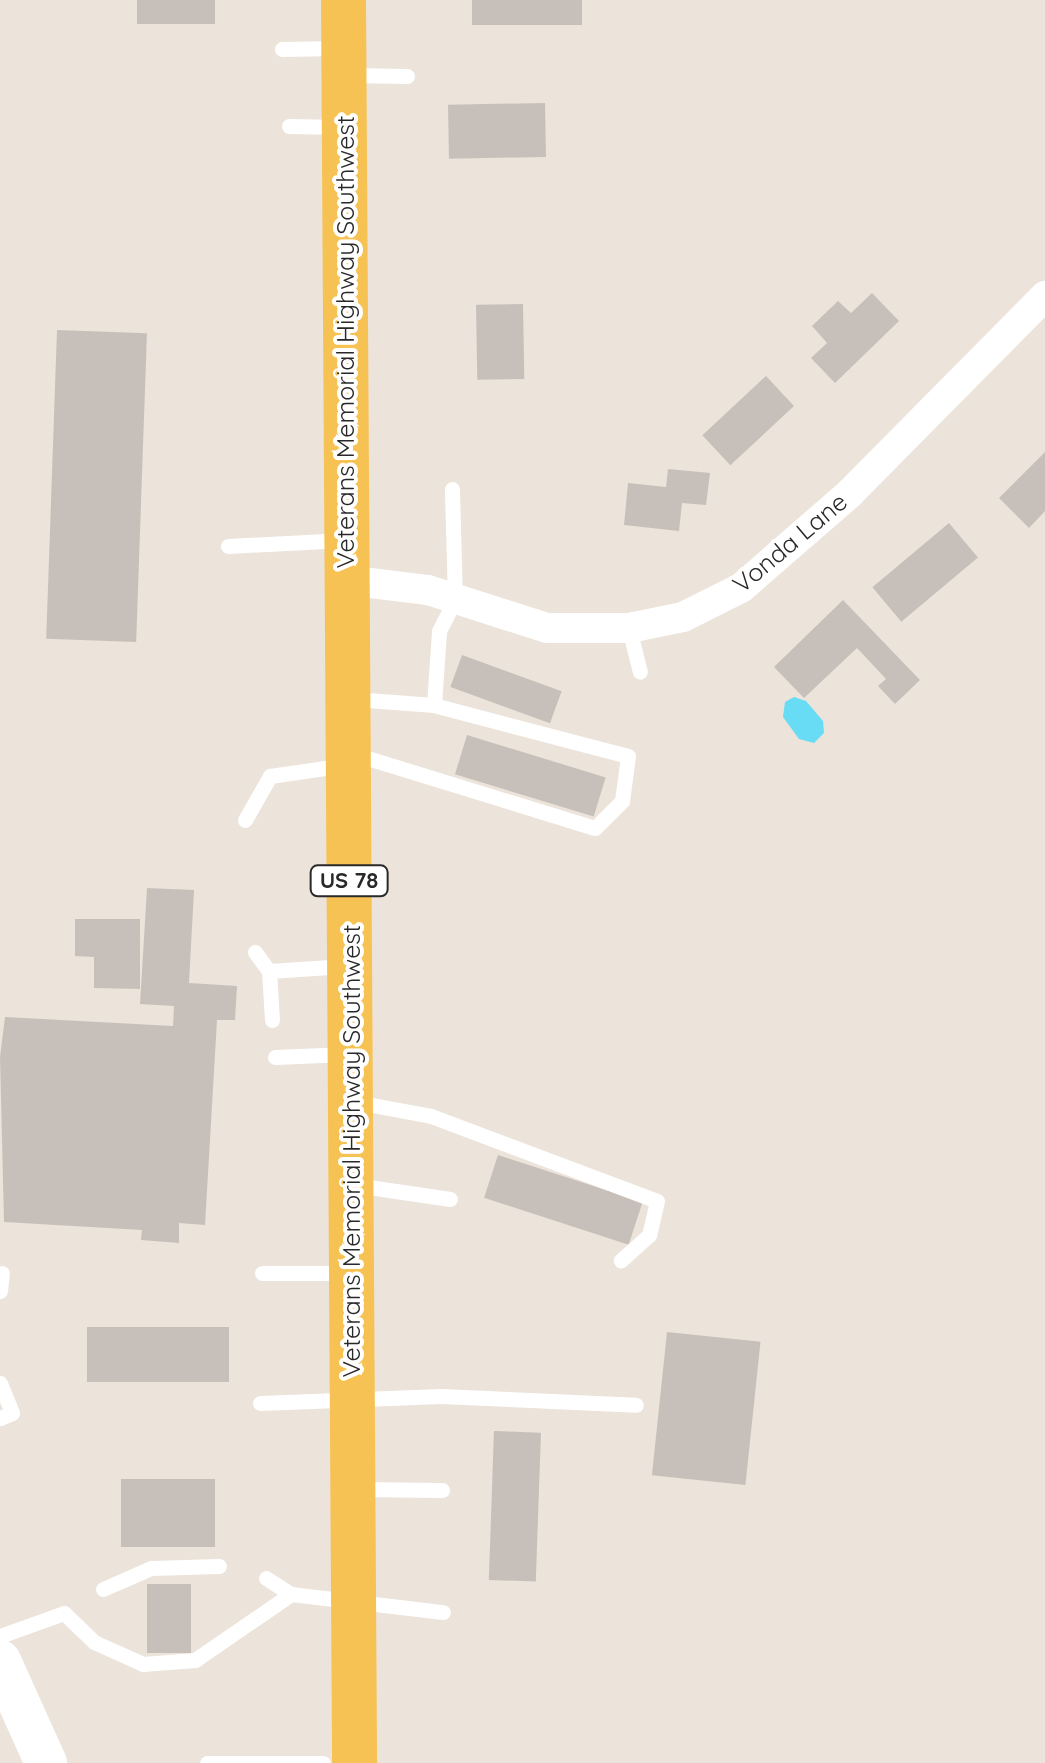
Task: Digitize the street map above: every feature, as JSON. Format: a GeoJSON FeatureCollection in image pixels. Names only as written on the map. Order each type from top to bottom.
{"type":"FeatureCollection","features":[{"type":"Feature","properties":{"kind":"main road","name":"Veterans Memorial Highway Southwest"},"geometry":{"type":"LineString","coordinates":[[343,0],[354,1763]]}},
{"type":"Feature","properties":{"kind":"street","name":"Vonda Lane"},"geometry":{"type":"LineString","coordinates":[[346,560],[547,628],[629,628],[683,617],[741,588],[849,494],[1045,296]]}},
{"type":"Feature","properties":{"kind":"street"},"geometry":{"type":"LineString","coordinates":[[0,1662],[46,1763]]}},
{"type":"Feature","properties":{"kind":"lane"},"geometry":{"type":"LineString","coordinates":[[282,49],[407,76]]}},
{"type":"Feature","properties":{"kind":"lane"},"geometry":{"type":"LineString","coordinates":[[289,126],[344,127]]}},
{"type":"Feature","properties":{"kind":"lane"},"geometry":{"type":"LineString","coordinates":[[434,706],[439,631],[456,599],[452,489]]}},
{"type":"Feature","properties":{"kind":"lane"},"geometry":{"type":"LineString","coordinates":[[228,546],[346,560]]}},
{"type":"Feature","properties":{"kind":"lane"},"geometry":{"type":"LineString","coordinates":[[629,628],[640,672]]}},
{"type":"Feature","properties":{"kind":"lane"},"geometry":{"type":"LineString","coordinates":[[246,820],[270,776],[348,758],[595,828],[622,801],[628,756],[434,706],[348,698]]}},
{"type":"Feature","properties":{"kind":"lane"},"geometry":{"type":"LineString","coordinates":[[256,952],[269,971],[272,1020]]}},
{"type":"Feature","properties":{"kind":"lane"},"geometry":{"type":"LineString","coordinates":[[269,971],[350,966]]}},
{"type":"Feature","properties":{"kind":"lane"},"geometry":{"type":"LineString","coordinates":[[275,1057],[351,1053]]}},
{"type":"Feature","properties":{"kind":"lane"},"geometry":{"type":"LineString","coordinates":[[351,1101],[431,1116],[657,1201],[649,1235],[620,1260]]}},
{"type":"Feature","properties":{"kind":"lane"},"geometry":{"type":"LineString","coordinates":[[351,1184],[450,1199]]}},
{"type":"Feature","properties":{"kind":"lane"},"geometry":{"type":"LineString","coordinates":[[0,1291],[2,1272]]}},
{"type":"Feature","properties":{"kind":"lane"},"geometry":{"type":"LineString","coordinates":[[262,1273],[352,1274]]}},
{"type":"Feature","properties":{"kind":"lane"},"geometry":{"type":"LineString","coordinates":[[0,1384],[12,1413],[0,1418]]}},
{"type":"Feature","properties":{"kind":"lane"},"geometry":{"type":"LineString","coordinates":[[260,1404],[352,1404],[440,1396],[636,1405]]}},
{"type":"Feature","properties":{"kind":"lane"},"geometry":{"type":"LineString","coordinates":[[352,1489],[442,1490]]}},
{"type":"Feature","properties":{"kind":"lane"},"geometry":{"type":"LineString","coordinates":[[103,1590],[151,1568],[219,1566]]}},
{"type":"Feature","properties":{"kind":"lane"},"geometry":{"type":"LineString","coordinates":[[266,1578],[291,1594],[442,1612]]}},
{"type":"Feature","properties":{"kind":"lane"},"geometry":{"type":"LineString","coordinates":[[0,1636],[64,1613],[94,1642],[143,1664],[195,1660],[291,1594]]}},
{"type":"Feature","properties":{"kind":"lane"},"geometry":{"type":"LineString","coordinates":[[207,1763],[324,1763]]}},
{"type":"Feature","properties":{"kind":"water"},"geometry":{"type":"Polygon","coordinates":[[[794,697],[806,701],[823,721],[824,733],[814,743],[799,739],[783,717],[785,702],[794,697]]]}},
{"type":"Feature","properties":{"kind":"building"},"geometry":{"type":"Polygon","coordinates":[[[137,0],[215,0],[215,24],[137,24],[137,0]]]}},
{"type":"Feature","properties":{"kind":"building"},"geometry":{"type":"Polygon","coordinates":[[[472,0],[582,0],[582,25],[472,25],[472,0]]]}},
{"type":"Feature","properties":{"kind":"building"},"geometry":{"type":"Polygon","coordinates":[[[545,103],[546,157],[449,159],[448,105],[545,103]]]}},
{"type":"Feature","properties":{"kind":"building"},"geometry":{"type":"Polygon","coordinates":[[[872,293],[899,321],[835,383],[811,358],[827,343],[812,326],[838,301],[851,313],[872,293]]]}},
{"type":"Feature","properties":{"kind":"building"},"geometry":{"type":"Polygon","coordinates":[[[523,304],[524,379],[477,380],[476,305],[523,304]]]}},
{"type":"Feature","properties":{"kind":"building"},"geometry":{"type":"Polygon","coordinates":[[[57,330],[147,333],[136,642],[46,639],[57,330]]]}},
{"type":"Feature","properties":{"kind":"building"},"geometry":{"type":"Polygon","coordinates":[[[766,376],[794,406],[730,465],[702,435],[766,376]]]}},
{"type":"Feature","properties":{"kind":"building"},"geometry":{"type":"Polygon","coordinates":[[[1045,452],[1045,511],[1029,528],[999,498],[1045,452]]]}},
{"type":"Feature","properties":{"kind":"building"},"geometry":{"type":"Polygon","coordinates":[[[668,469],[710,473],[706,505],[682,503],[679,531],[624,525],[628,483],[666,487],[668,469]]]}},
{"type":"Feature","properties":{"kind":"building"},"geometry":{"type":"Polygon","coordinates":[[[949,523],[978,557],[901,622],[872,587],[949,523]]]}},
{"type":"Feature","properties":{"kind":"building"},"geometry":{"type":"Polygon","coordinates":[[[843,600],[920,680],[895,704],[878,686],[886,679],[857,648],[804,698],[774,667],[843,600]]]}},
{"type":"Feature","properties":{"kind":"building"},"geometry":{"type":"Polygon","coordinates":[[[462,655],[562,691],[550,723],[450,687],[462,655]]]}},
{"type":"Feature","properties":{"kind":"building"},"geometry":{"type":"Polygon","coordinates":[[[467,735],[606,777],[594,817],[455,774],[467,735]]]}},
{"type":"Feature","properties":{"kind":"building"},"geometry":{"type":"Polygon","coordinates":[[[147,888],[194,890],[189,983],[237,986],[235,1020],[217,1020],[205,1225],[179,1223],[179,1243],[141,1240],[142,1230],[4,1222],[0,1057],[5,1017],[173,1026],[174,1006],[140,1004],[147,888]]]}},
{"type":"Feature","properties":{"kind":"building"},"geometry":{"type":"Polygon","coordinates":[[[75,919],[140,919],[140,989],[94,988],[94,957],[75,956],[75,919]]]}},
{"type":"Feature","properties":{"kind":"building"},"geometry":{"type":"Polygon","coordinates":[[[498,1155],[643,1202],[629,1245],[484,1198],[498,1155]]]}},
{"type":"Feature","properties":{"kind":"building"},"geometry":{"type":"Polygon","coordinates":[[[87,1327],[229,1327],[229,1382],[87,1382],[87,1327]]]}},
{"type":"Feature","properties":{"kind":"building"},"geometry":{"type":"Polygon","coordinates":[[[667,1332],[760,1342],[745,1485],[652,1475],[667,1332]]]}},
{"type":"Feature","properties":{"kind":"building"},"geometry":{"type":"Polygon","coordinates":[[[494,1431],[541,1433],[536,1582],[489,1580],[494,1431]]]}},
{"type":"Feature","properties":{"kind":"building"},"geometry":{"type":"Polygon","coordinates":[[[121,1479],[215,1479],[215,1547],[121,1547],[121,1479]]]}},
{"type":"Feature","properties":{"kind":"building"},"geometry":{"type":"Polygon","coordinates":[[[147,1584],[191,1584],[191,1653],[147,1653],[147,1584]]]}}]}
